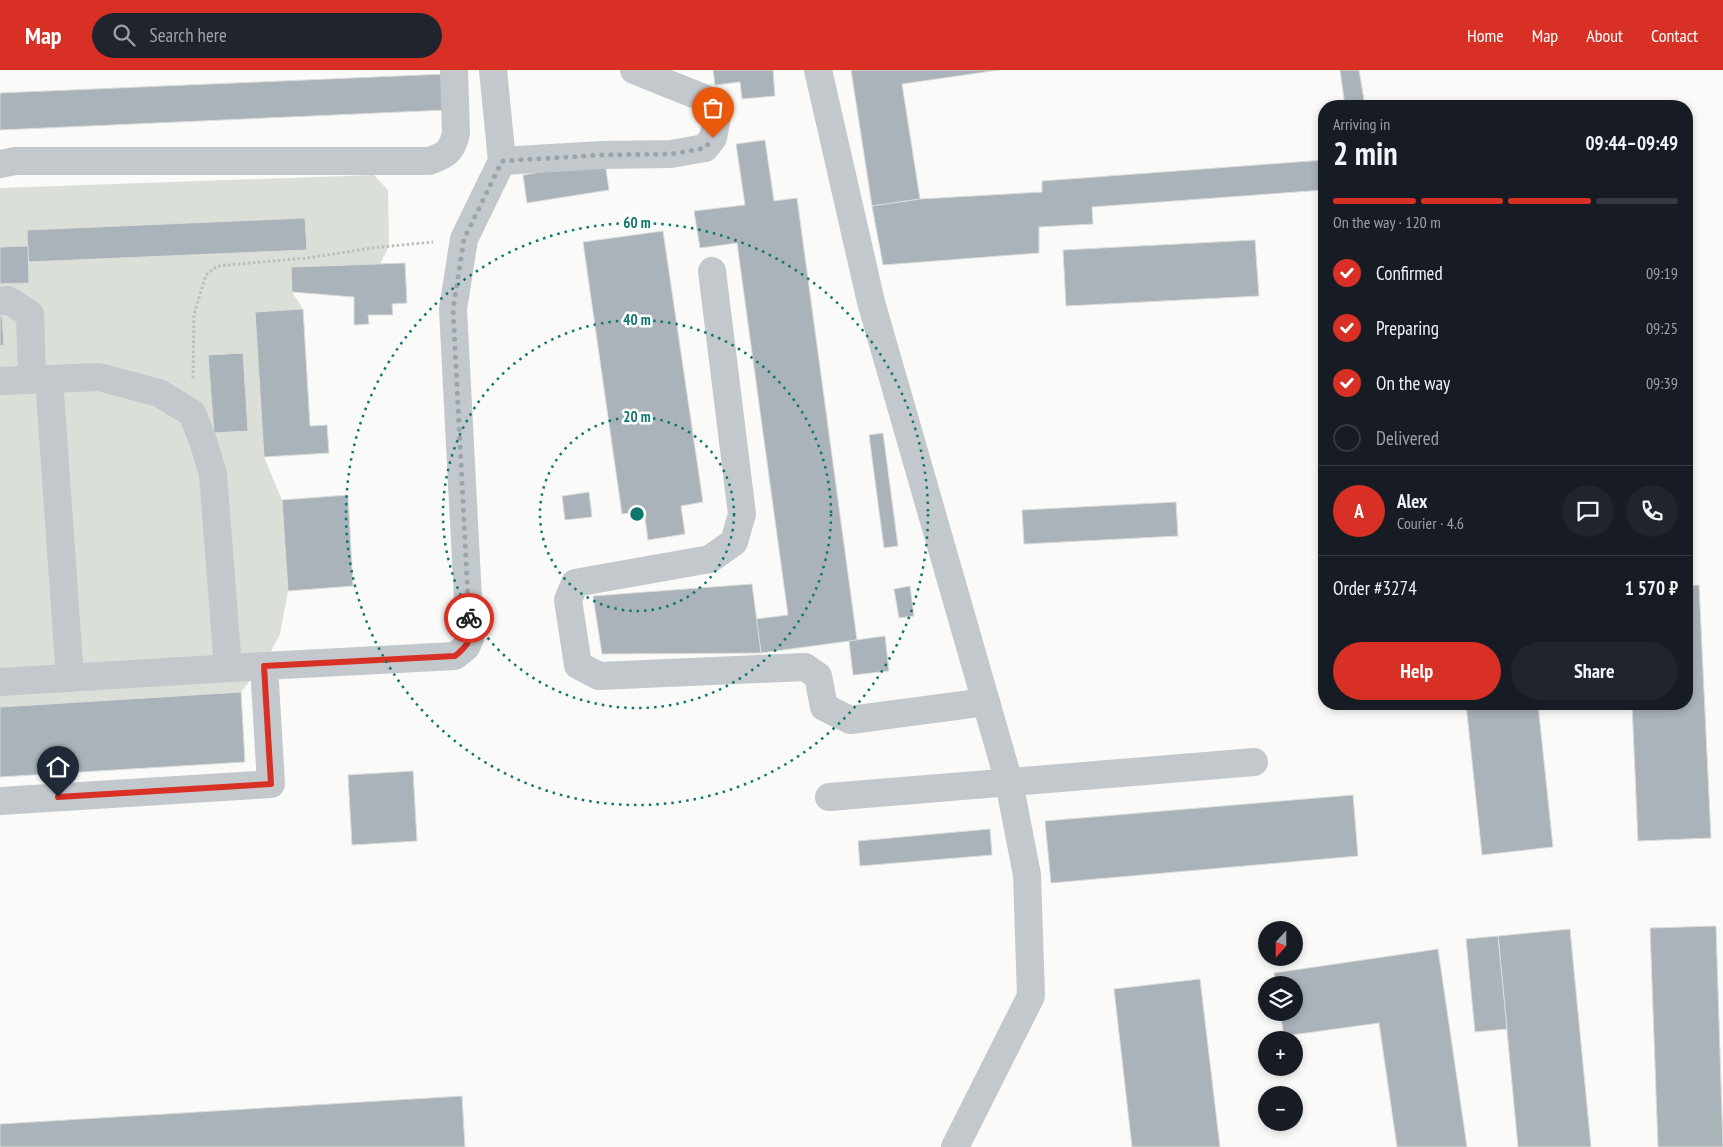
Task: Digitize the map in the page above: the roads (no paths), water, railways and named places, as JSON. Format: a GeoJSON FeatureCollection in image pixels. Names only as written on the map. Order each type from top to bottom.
{"type":"FeatureCollection","features":[{"type":"Feature","properties":{"kind":"lane"},"geometry":{"type":"LineString","coordinates":[[0,164],[15,160],[429,161],[445,155],[454,143],[456,133],[454,70]]}},
{"type":"Feature","properties":{"kind":"lane"},"geometry":{"type":"LineString","coordinates":[[0,682],[455,656],[466,647],[470,638],[453,309],[464,239],[502,161],[493,70]]}},
{"type":"Feature","properties":{"kind":"lane"},"geometry":{"type":"LineString","coordinates":[[502,161],[602,155],[671,154],[705,148],[713,138],[717,117],[706,99],[634,70]]}},
{"type":"Feature","properties":{"kind":"lane"},"geometry":{"type":"LineString","coordinates":[[818,70],[871,302],[1009,782],[1027,876],[1031,996],[955,1147]]}},
{"type":"Feature","properties":{"kind":"lane"},"geometry":{"type":"LineString","coordinates":[[712,271],[742,514],[734,542],[710,559],[575,583],[568,600],[578,665],[599,676],[805,667],[818,676],[824,707],[850,720],[986,702]]}},
{"type":"Feature","properties":{"kind":"lane"},"geometry":{"type":"LineString","coordinates":[[0,301],[8,300],[30,314],[41,380],[70,678]]}},
{"type":"Feature","properties":{"kind":"lane"},"geometry":{"type":"LineString","coordinates":[[0,381],[99,377],[160,393],[192,413],[213,474],[228,668]]}},
{"type":"Feature","properties":{"kind":"lane"},"geometry":{"type":"LineString","coordinates":[[0,801],[271,784],[264,666]]}},
{"type":"Feature","properties":{"kind":"lane"},"geometry":{"type":"LineString","coordinates":[[829,797],[1254,762]]}}]}
